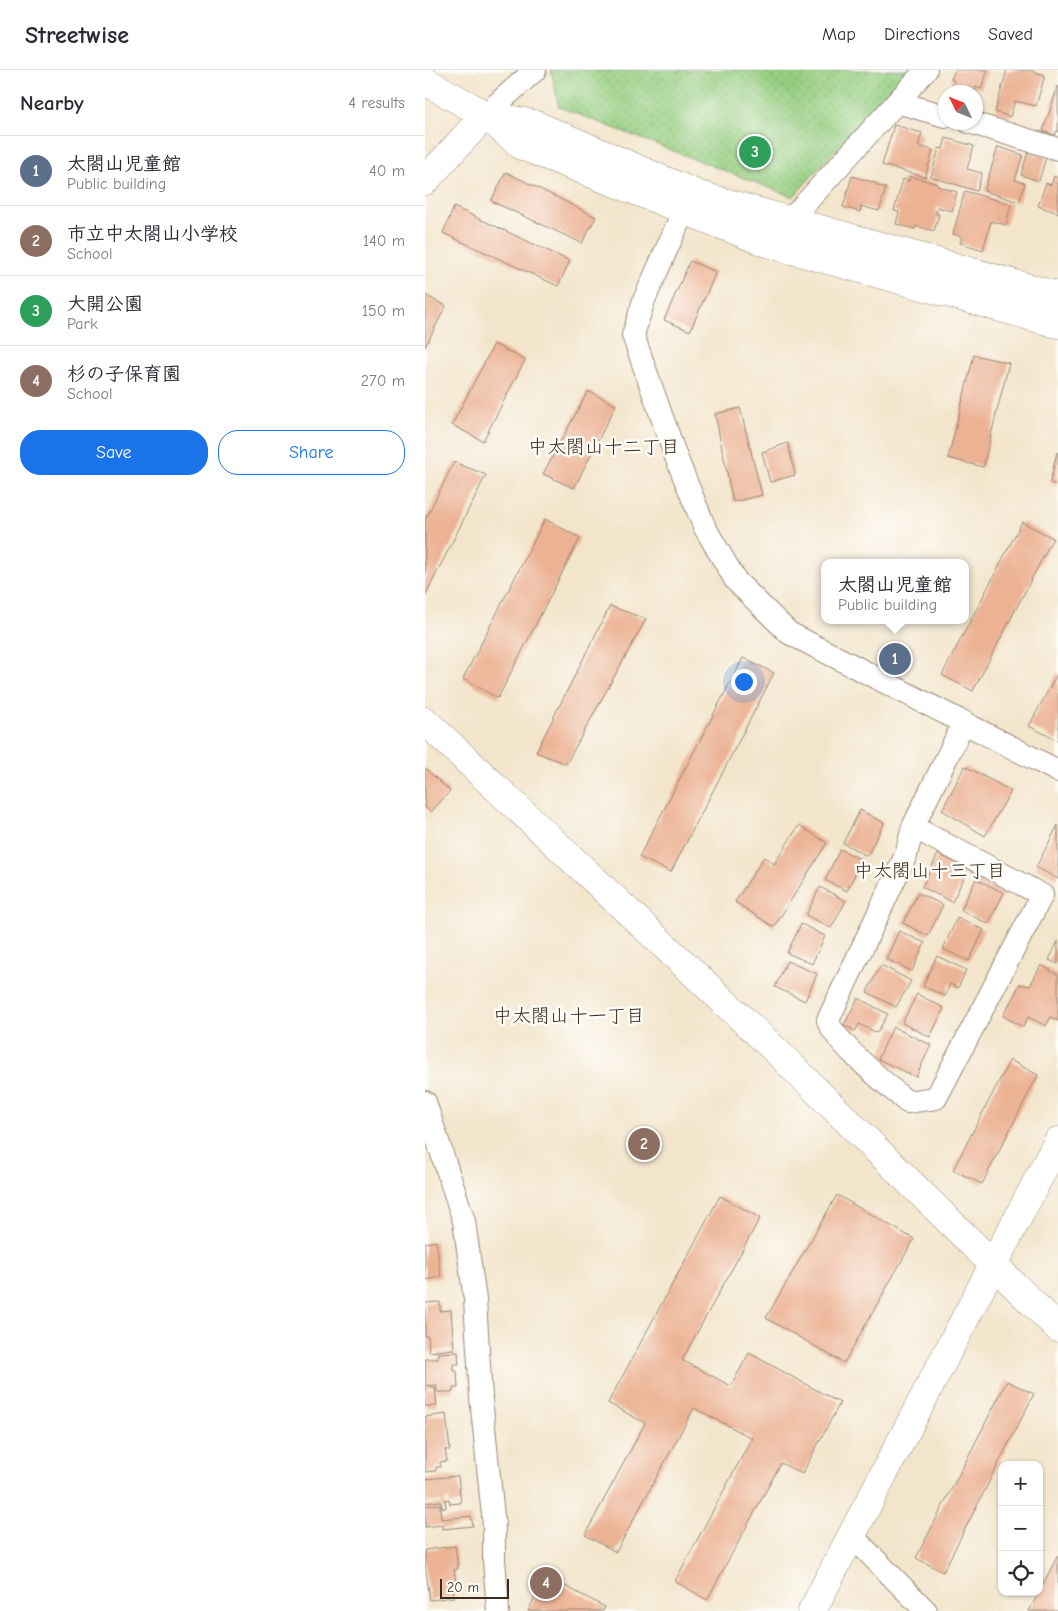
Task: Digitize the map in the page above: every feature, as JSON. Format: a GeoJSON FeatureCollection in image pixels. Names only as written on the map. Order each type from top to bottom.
{"type":"FeatureCollection","features":[{"type":"Feature","properties":{"kind":"street"},"geometry":{"type":"LineString","coordinates":[[425,181],[485,115],[535,70]]}},
{"type":"Feature","properties":{"kind":"street"},"geometry":{"type":"LineString","coordinates":[[767,244],[926,70]]}},
{"type":"Feature","properties":{"kind":"street"},"geometry":{"type":"LineString","coordinates":[[425,81],[485,115],[523,146],[767,244],[1058,324]]}},
{"type":"Feature","properties":{"kind":"street"},"geometry":{"type":"LineString","coordinates":[[897,102],[938,114]]}},
{"type":"Feature","properties":{"kind":"street"},"geometry":{"type":"LineString","coordinates":[[485,115],[534,124],[699,195],[1058,296]]}},
{"type":"Feature","properties":{"kind":"street"},"geometry":{"type":"LineString","coordinates":[[983,126],[1058,149]]}},
{"type":"Feature","properties":{"kind":"street"},"geometry":{"type":"LineString","coordinates":[[683,210],[644,300],[633,335],[676,457],[705,528],[736,581],[789,632],[1058,771]]}},
{"type":"Feature","properties":{"kind":"street"},"geometry":{"type":"LineString","coordinates":[[425,721],[769,1044],[1058,1328]]}},
{"type":"Feature","properties":{"kind":"street"},"geometry":{"type":"LineString","coordinates":[[913,827],[1042,895],[936,1098],[907,1102],[845,1044],[829,1024],[829,1020],[906,855],[913,827],[964,722]]}},
{"type":"Feature","properties":{"kind":"street"},"geometry":{"type":"LineString","coordinates":[[425,1102],[464,1221],[475,1300],[481,1398],[494,1526],[494,1560],[498,1611]]}},
{"type":"Feature","properties":{"kind":"street"},"geometry":{"type":"LineString","coordinates":[[812,1611],[1058,1141]]}},
{"type":"Feature","properties":{"kind":"street"},"geometry":{"type":"LineString","coordinates":[[852,1536],[926,1611]]}},
{"type":"Feature","properties":{"kind":"green space"},"geometry":{"type":"Polygon","coordinates":[[[551,70],[908,70],[793,197],[559,107],[551,70]]]}},
{"type":"Feature","properties":{"kind":"building"},"geometry":{"type":"Polygon","coordinates":[[[955,70],[988,70],[982,85],[952,85],[954,81],[951,79],[955,70]]]}},
{"type":"Feature","properties":{"kind":"building"},"geometry":{"type":"Polygon","coordinates":[[[1007,70],[1029,70],[1045,75],[1036,106],[1015,101],[1010,117],[995,112],[1007,70]]]}},
{"type":"Feature","properties":{"kind":"building"},"geometry":{"type":"Polygon","coordinates":[[[1058,86],[1058,132],[1056,131],[1055,135],[1043,131],[1058,86]]]}},
{"type":"Feature","properties":{"kind":"building"},"geometry":{"type":"Polygon","coordinates":[[[894,125],[922,133],[918,146],[933,150],[925,177],[882,165],[894,125]]]}},
{"type":"Feature","properties":{"kind":"building"},"geometry":{"type":"Polygon","coordinates":[[[946,138],[974,146],[967,169],[982,173],[977,191],[931,177],[939,148],[943,149],[946,138]]]}},
{"type":"Feature","properties":{"kind":"building"},"geometry":{"type":"Polygon","coordinates":[[[998,147],[1023,155],[1015,180],[1025,183],[1019,202],[984,191],[998,147]]]}},
{"type":"Feature","properties":{"kind":"building"},"geometry":{"type":"Polygon","coordinates":[[[1028,152],[1046,157],[1039,181],[1021,175],[1028,152]]]}},
{"type":"Feature","properties":{"kind":"building"},"geometry":{"type":"Polygon","coordinates":[[[506,172],[596,217],[582,243],[491,201],[506,172]]]}},
{"type":"Feature","properties":{"kind":"building"},"geometry":{"type":"Polygon","coordinates":[[[852,176],[886,188],[879,211],[861,206],[860,212],[843,207],[852,176]]]}},
{"type":"Feature","properties":{"kind":"building"},"geometry":{"type":"Polygon","coordinates":[[[910,176],[957,192],[952,211],[937,207],[936,214],[939,214],[934,231],[916,226],[915,229],[896,224],[899,212],[894,211],[903,179],[909,181],[910,176]]]}},
{"type":"Feature","properties":{"kind":"building"},"geometry":{"type":"Polygon","coordinates":[[[1054,176],[1058,178],[1058,213],[1038,206],[1046,183],[1051,185],[1054,176]]]}},
{"type":"Feature","properties":{"kind":"building"},"geometry":{"type":"Polygon","coordinates":[[[965,191],[1011,204],[1006,225],[991,221],[983,250],[960,243],[962,237],[953,234],[965,191]]]}},
{"type":"Feature","properties":{"kind":"building"},"geometry":{"type":"Polygon","coordinates":[[[454,207],[570,261],[558,286],[443,233],[454,207]]]}},
{"type":"Feature","properties":{"kind":"building"},"geometry":{"type":"Polygon","coordinates":[[[690,261],[716,272],[690,331],[664,320],[690,261]]]}},
{"type":"Feature","properties":{"kind":"building"},"geometry":{"type":"Polygon","coordinates":[[[425,295],[446,306],[425,347],[425,295]]]}},
{"type":"Feature","properties":{"kind":"building"},"geometry":{"type":"Polygon","coordinates":[[[494,344],[525,360],[483,441],[452,425],[494,344]]]}},
{"type":"Feature","properties":{"kind":"building"},"geometry":{"type":"Polygon","coordinates":[[[974,355],[1009,363],[983,467],[948,458],[974,355]]]}},
{"type":"Feature","properties":{"kind":"building"},"geometry":{"type":"Polygon","coordinates":[[[588,391],[616,405],[574,488],[543,474],[588,391]]]}},
{"type":"Feature","properties":{"kind":"building"},"geometry":{"type":"Polygon","coordinates":[[[740,408],[762,495],[733,502],[715,414],[740,408]]]}},
{"type":"Feature","properties":{"kind":"building"},"geometry":{"type":"Polygon","coordinates":[[[788,443],[795,475],[770,482],[762,452],[788,443]]]}},
{"type":"Feature","properties":{"kind":"building"},"geometry":{"type":"Polygon","coordinates":[[[1058,452],[1058,485],[1050,483],[1058,452]]]}},
{"type":"Feature","properties":{"kind":"building"},"geometry":{"type":"Polygon","coordinates":[[[454,462],[486,475],[425,596],[425,520],[454,462]]]}},
{"type":"Feature","properties":{"kind":"building"},"geometry":{"type":"Polygon","coordinates":[[[545,519],[580,538],[498,698],[463,679],[545,519]]]}},
{"type":"Feature","properties":{"kind":"building"},"geometry":{"type":"Polygon","coordinates":[[[1022,522],[1053,538],[973,691],[942,675],[1022,522]]]}},
{"type":"Feature","properties":{"kind":"building"},"geometry":{"type":"Polygon","coordinates":[[[610,606],[646,619],[566,764],[536,752],[610,606]]]}},
{"type":"Feature","properties":{"kind":"building"},"geometry":{"type":"Polygon","coordinates":[[[743,658],[774,673],[671,872],[639,857],[743,658]]]}},
{"type":"Feature","properties":{"kind":"building"},"geometry":{"type":"Polygon","coordinates":[[[1058,672],[1058,741],[1029,726],[1058,672]]]}},
{"type":"Feature","properties":{"kind":"building"},"geometry":{"type":"Polygon","coordinates":[[[965,766],[1011,791],[985,836],[942,810],[965,766]]]}},
{"type":"Feature","properties":{"kind":"building"},"geometry":{"type":"Polygon","coordinates":[[[425,768],[450,791],[431,812],[425,807],[425,768]]]}},
{"type":"Feature","properties":{"kind":"building"},"geometry":{"type":"Polygon","coordinates":[[[860,810],[884,823],[867,856],[843,843],[860,810]]]}},
{"type":"Feature","properties":{"kind":"building"},"geometry":{"type":"Polygon","coordinates":[[[799,825],[827,843],[774,927],[735,902],[764,857],[774,864],[799,825]]]}},
{"type":"Feature","properties":{"kind":"building"},"geometry":{"type":"Polygon","coordinates":[[[1058,825],[1058,879],[1036,867],[1058,825]]]}},
{"type":"Feature","properties":{"kind":"building"},"geometry":{"type":"Polygon","coordinates":[[[840,849],[862,860],[847,891],[825,880],[840,849]]]}},
{"type":"Feature","properties":{"kind":"building"},"geometry":{"type":"Polygon","coordinates":[[[938,854],[960,865],[957,872],[965,876],[952,902],[922,887],[938,854]]]}},
{"type":"Feature","properties":{"kind":"building"},"geometry":{"type":"Polygon","coordinates":[[[976,879],[1004,893],[988,924],[961,910],[976,879]]]}},
{"type":"Feature","properties":{"kind":"building"},"geometry":{"type":"Polygon","coordinates":[[[820,887],[846,901],[831,928],[806,915],[820,887]]]}},
{"type":"Feature","properties":{"kind":"building"},"geometry":{"type":"Polygon","coordinates":[[[918,893],[943,905],[928,936],[903,923],[918,893]]]}},
{"type":"Feature","properties":{"kind":"building"},"geometry":{"type":"Polygon","coordinates":[[[957,918],[984,930],[969,961],[943,949],[957,918]]]}},
{"type":"Feature","properties":{"kind":"building"},"geometry":{"type":"Polygon","coordinates":[[[801,924],[825,936],[812,964],[787,953],[801,924]]]}},
{"type":"Feature","properties":{"kind":"building"},"geometry":{"type":"Polygon","coordinates":[[[899,931],[925,943],[912,971],[886,959],[899,931]]]}},
{"type":"Feature","properties":{"kind":"building"},"geometry":{"type":"Polygon","coordinates":[[[1058,941],[1058,964],[1049,960],[1058,941]]]}},
{"type":"Feature","properties":{"kind":"building"},"geometry":{"type":"Polygon","coordinates":[[[937,956],[966,970],[958,988],[950,984],[945,996],[923,986],[937,956]]]}},
{"type":"Feature","properties":{"kind":"building"},"geometry":{"type":"Polygon","coordinates":[[[787,961],[817,974],[805,1001],[775,987],[787,961]]]}},
{"type":"Feature","properties":{"kind":"building"},"geometry":{"type":"Polygon","coordinates":[[[881,965],[911,981],[896,1007],[867,992],[881,965]]]}},
{"type":"Feature","properties":{"kind":"building"},"geometry":{"type":"Polygon","coordinates":[[[1041,965],[1058,975],[1058,1021],[1051,1017],[1046,1026],[1028,1017],[1023,1027],[1003,1016],[1020,984],[1030,986],[1041,965]]]}},
{"type":"Feature","properties":{"kind":"building"},"geometry":{"type":"Polygon","coordinates":[[[917,994],[944,1008],[930,1037],[902,1023],[917,994]]]}},
{"type":"Feature","properties":{"kind":"building"},"geometry":{"type":"Polygon","coordinates":[[[858,998],[888,1014],[877,1033],[859,1024],[855,1031],[844,1025],[858,998]]]}},
{"type":"Feature","properties":{"kind":"building"},"geometry":{"type":"Polygon","coordinates":[[[893,1027],[931,1045],[916,1077],[878,1059],[893,1027]]]}},
{"type":"Feature","properties":{"kind":"building"},"geometry":{"type":"Polygon","coordinates":[[[1010,1060],[1038,1075],[982,1184],[953,1170],[1010,1060]]]}},
{"type":"Feature","properties":{"kind":"building"},"geometry":{"type":"Polygon","coordinates":[[[837,1195],[914,1239],[844,1363],[766,1318],[837,1195]]]}},
{"type":"Feature","properties":{"kind":"building"},"geometry":{"type":"Polygon","coordinates":[[[720,1196],[760,1218],[682,1360],[731,1386],[749,1353],[840,1403],[802,1474],[781,1463],[707,1600],[675,1581],[752,1438],[694,1408],[616,1552],[585,1535],[645,1423],[608,1403],[720,1196]]]}},
{"type":"Feature","properties":{"kind":"building"},"geometry":{"type":"Polygon","coordinates":[[[436,1241],[441,1277],[425,1280],[425,1243],[436,1241]]]}},
{"type":"Feature","properties":{"kind":"building"},"geometry":{"type":"Polygon","coordinates":[[[440,1302],[440,1311],[451,1310],[454,1349],[429,1352],[428,1336],[425,1336],[425,1303],[440,1302]]]}},
{"type":"Feature","properties":{"kind":"building"},"geometry":{"type":"Polygon","coordinates":[[[458,1352],[459,1364],[453,1364],[453,1371],[457,1371],[458,1388],[453,1388],[453,1392],[437,1392],[436,1385],[425,1386],[425,1359],[438,1359],[438,1353],[458,1352]]]}},
{"type":"Feature","properties":{"kind":"building"},"geometry":{"type":"Polygon","coordinates":[[[1007,1381],[1034,1394],[1000,1461],[998,1461],[998,1464],[943,1572],[916,1558],[1007,1381]]]}},
{"type":"Feature","properties":{"kind":"building"},"geometry":{"type":"Polygon","coordinates":[[[435,1388],[437,1406],[425,1406],[425,1389],[435,1388]]]}},
{"type":"Feature","properties":{"kind":"building"},"geometry":{"type":"Polygon","coordinates":[[[446,1414],[450,1450],[445,1450],[447,1461],[440,1462],[441,1467],[436,1467],[436,1471],[425,1472],[425,1417],[446,1414]]]}},
{"type":"Feature","properties":{"kind":"building"},"geometry":{"type":"Polygon","coordinates":[[[458,1476],[461,1503],[450,1504],[449,1499],[445,1500],[446,1508],[442,1508],[441,1501],[425,1503],[425,1479],[458,1476]]]}},
{"type":"Feature","properties":{"kind":"building"},"geometry":{"type":"Polygon","coordinates":[[[440,1504],[441,1519],[471,1516],[473,1526],[442,1529],[442,1525],[425,1527],[425,1506],[440,1504]]]}},
{"type":"Feature","properties":{"kind":"building"},"geometry":{"type":"Polygon","coordinates":[[[455,1546],[458,1569],[454,1570],[457,1589],[453,1590],[454,1597],[430,1600],[425,1550],[455,1546]]]}},
{"type":"Feature","properties":{"kind":"building"},"geometry":{"type":"Polygon","coordinates":[[[1058,1555],[1058,1611],[1029,1611],[1037,1596],[1043,1596],[1043,1584],[1058,1555]]]}},
{"type":"Feature","properties":{"kind":"building"},"geometry":{"type":"Polygon","coordinates":[[[546,1576],[605,1607],[603,1611],[528,1611],[546,1576]]]}},
{"type":"Feature","properties":{"kind":"place","name":"大開公園"},"geometry":{"type":"Point","coordinates":[755,152]}},
{"type":"Feature","properties":{"kind":"place","name":"太閤山児童館"},"geometry":{"type":"Point","coordinates":[895,659]}},
{"type":"Feature","properties":{"kind":"place","name":"市立中太閤山小学校"},"geometry":{"type":"Point","coordinates":[644,1144]}},
{"type":"Feature","properties":{"kind":"place","name":"杉の子保育園"},"geometry":{"type":"Point","coordinates":[546,1583]}},
{"type":"Feature","properties":{"kind":"district","name":"中太閤山十二丁目"},"geometry":{"type":"Point","coordinates":[604,446]}},
{"type":"Feature","properties":{"kind":"district","name":"中太閤山十三丁目"},"geometry":{"type":"Point","coordinates":[930,870]}},
{"type":"Feature","properties":{"kind":"district","name":"中太閤山十一丁目"},"geometry":{"type":"Point","coordinates":[569,1015]}}]}
